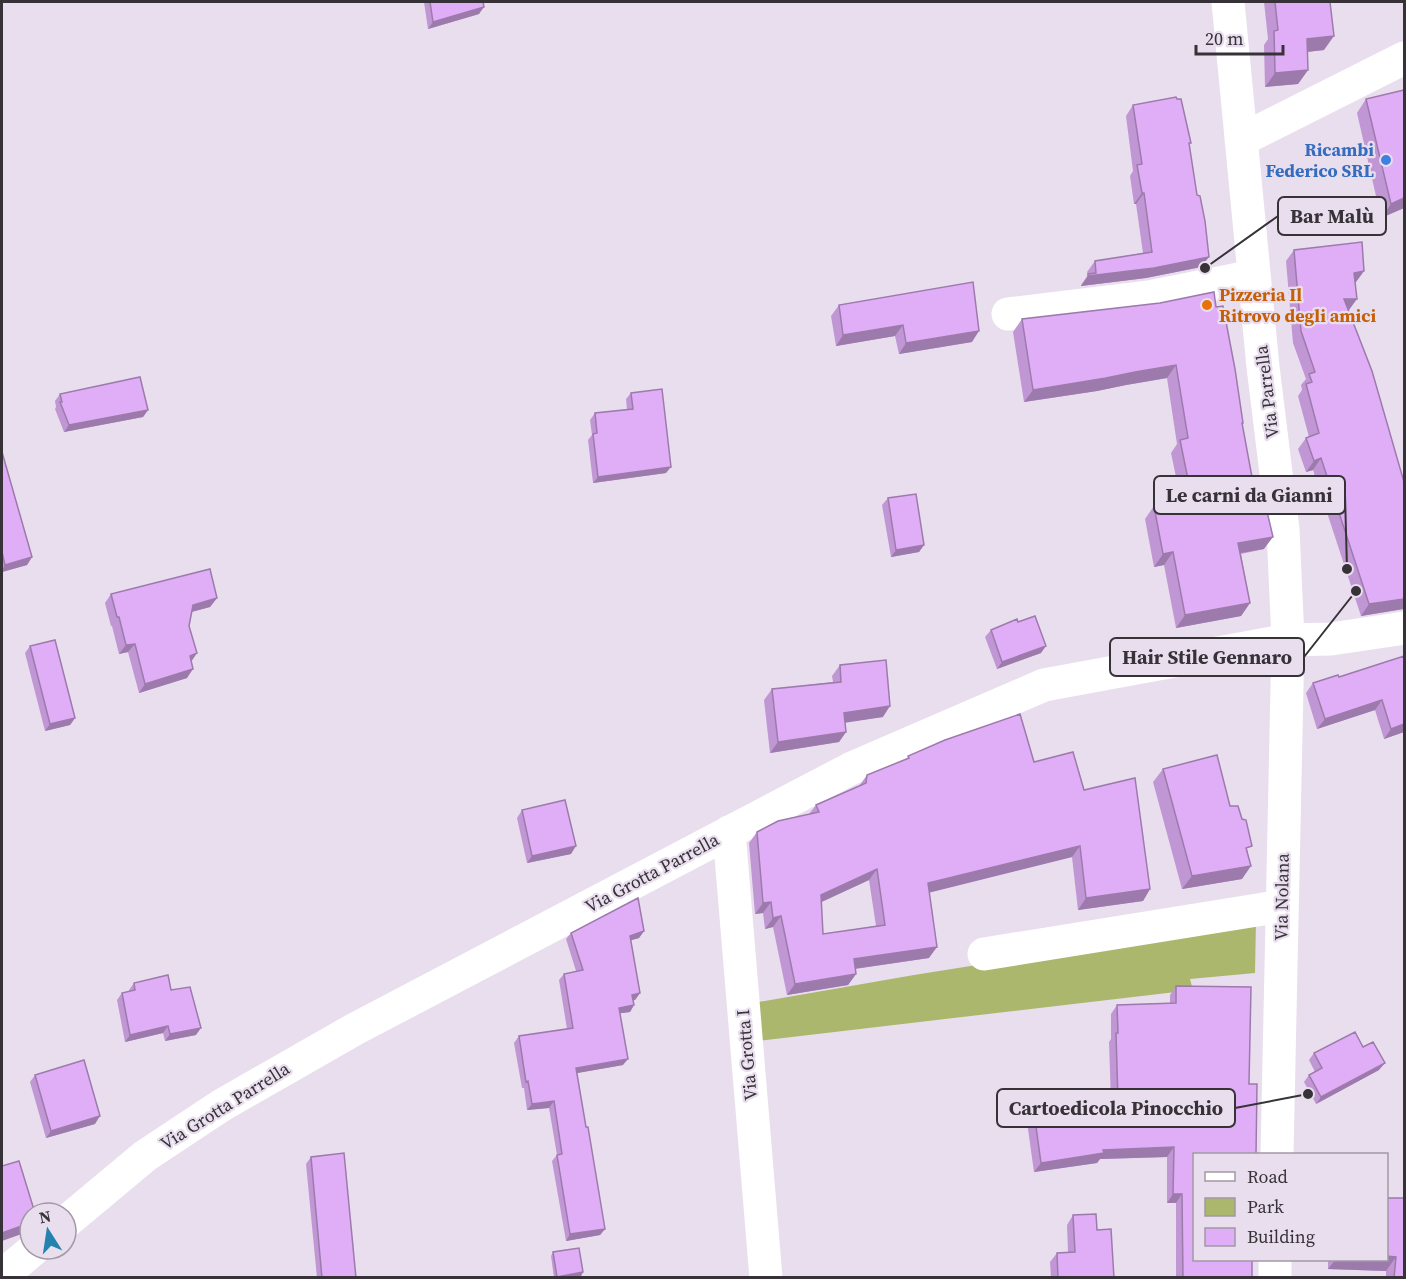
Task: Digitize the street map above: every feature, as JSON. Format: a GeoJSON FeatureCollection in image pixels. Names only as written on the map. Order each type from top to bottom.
{"type":"FeatureCollection","features":[{"type":"Feature","properties":{"kind":"street","name":"Via Parrella"},"geometry":{"type":"LineString","coordinates":[[1228,2],[1263,367],[1283,530],[1288,640]]}},
{"type":"Feature","properties":{"kind":"street"},"geometry":{"type":"LineString","coordinates":[[1240,140],[1404,58]]}},
{"type":"Feature","properties":{"kind":"street"},"geometry":{"type":"LineString","coordinates":[[1008,314],[1149,297],[1254,276]]}},
{"type":"Feature","properties":{"kind":"street","name":"Via Grotta Parrella"},"geometry":{"type":"LineString","coordinates":[[78,1212],[145,1156],[222,1105],[355,1029],[850,769],[1044,685],[1288,640],[1330,639],[1404,628]]}},
{"type":"Feature","properties":{"kind":"street","name":"Via Nolana"},"geometry":{"type":"LineString","coordinates":[[1277,1153],[1288,640]]}},
{"type":"Feature","properties":{"kind":"street","name":"Via Grotta I"},"geometry":{"type":"LineString","coordinates":[[729,832],[766,1278]]}},
{"type":"Feature","properties":{"kind":"street"},"geometry":{"type":"LineString","coordinates":[[984,954],[1282,906]]}},
{"type":"Feature","properties":{"kind":"street"},"geometry":{"type":"LineString","coordinates":[[2,1276],[20,1261]]}},
{"type":"Feature","properties":{"kind":"street"},"geometry":{"type":"LineString","coordinates":[[1275,1261],[1275,1278]]}},
{"type":"Feature","properties":{"kind":"green space"},"geometry":{"type":"Polygon","coordinates":[[[1256,921],[1255,973],[1190,979],[1193,990],[757,1041],[753,1003],[1256,921]]]}},
{"type":"Feature","properties":{"kind":"building"},"geometry":{"type":"Polygon","coordinates":[[[430,2],[483,2],[484,7],[433,22],[430,2]]]}},
{"type":"Feature","properties":{"kind":"building"},"geometry":{"type":"Polygon","coordinates":[[[1275,2],[1330,2],[1334,36],[1307,39],[1308,70],[1275,73],[1274,31],[1278,30],[1275,2]]]}},
{"type":"Feature","properties":{"kind":"building","name":"Ricambi Federico SRL"},"geometry":{"type":"Polygon","coordinates":[[[1404,90],[1404,198],[1391,204],[1366,99],[1404,90]]]}},
{"type":"Feature","properties":{"kind":"building"},"geometry":{"type":"Polygon","coordinates":[[[1176,97],[1181,99],[1191,143],[1189,143],[1197,195],[1200,196],[1205,221],[1209,257],[1154,268],[1088,276],[1088,274],[1096,273],[1095,261],[1152,252],[1144,193],[1142,193],[1137,165],[1142,164],[1133,105],[1176,97]]]}},
{"type":"Feature","properties":{"kind":"building"},"geometry":{"type":"Polygon","coordinates":[[[1362,242],[1364,271],[1354,273],[1357,299],[1344,299],[1372,371],[1404,482],[1404,599],[1369,604],[1321,458],[1314,461],[1306,438],[1319,433],[1306,384],[1312,382],[1309,374],[1315,372],[1301,331],[1294,250],[1362,242]]]}},
{"type":"Feature","properties":{"kind":"building"},"geometry":{"type":"Polygon","coordinates":[[[973,282],[979,331],[906,343],[903,325],[843,335],[839,305],[973,282]]]}},
{"type":"Feature","properties":{"kind":"building"},"geometry":{"type":"Polygon","coordinates":[[[1214,292],[1216,307],[1223,306],[1254,488],[1261,486],[1273,537],[1238,543],[1250,603],[1185,615],[1173,552],[1163,554],[1154,506],[1192,499],[1180,440],[1188,438],[1176,365],[1033,390],[1022,319],[1160,303],[1214,292]]]}},
{"type":"Feature","properties":{"kind":"building"},"geometry":{"type":"Polygon","coordinates":[[[140,377],[148,410],[69,425],[60,402],[62,402],[60,394],[140,377]]]}},
{"type":"Feature","properties":{"kind":"building"},"geometry":{"type":"Polygon","coordinates":[[[662,389],[671,467],[598,477],[593,434],[597,433],[595,413],[633,409],[631,393],[662,389]]]}},
{"type":"Feature","properties":{"kind":"building"},"geometry":{"type":"Polygon","coordinates":[[[2,452],[32,557],[5,565],[2,552],[2,452]]]}},
{"type":"Feature","properties":{"kind":"building"},"geometry":{"type":"Polygon","coordinates":[[[916,494],[924,545],[896,550],[888,498],[916,494]]]}},
{"type":"Feature","properties":{"kind":"building"},"geometry":{"type":"Polygon","coordinates":[[[210,569],[217,598],[193,605],[189,626],[197,653],[190,656],[193,669],[145,684],[135,644],[126,645],[111,594],[210,569]]]}},
{"type":"Feature","properties":{"kind":"building"},"geometry":{"type":"Polygon","coordinates":[[[1035,616],[1046,646],[1002,662],[991,630],[1017,619],[1018,622],[1035,616]]]}},
{"type":"Feature","properties":{"kind":"building"},"geometry":{"type":"Polygon","coordinates":[[[55,640],[75,718],[50,724],[30,646],[55,640]]]}},
{"type":"Feature","properties":{"kind":"building"},"geometry":{"type":"Polygon","coordinates":[[[1404,656],[1404,724],[1391,729],[1382,700],[1325,719],[1313,683],[1404,656]]]}},
{"type":"Feature","properties":{"kind":"building"},"geometry":{"type":"Polygon","coordinates":[[[886,660],[890,706],[844,713],[846,732],[778,742],[772,689],[841,682],[840,665],[886,660]]]}},
{"type":"Feature","properties":{"kind":"building"},"geometry":{"type":"Polygon","coordinates":[[[1020,714],[1034,762],[1073,752],[1084,790],[1135,778],[1150,889],[1086,898],[1080,846],[928,883],[937,947],[854,959],[856,974],[795,984],[781,916],[773,918],[771,902],[763,903],[757,832],[778,821],[819,812],[816,805],[866,783],[867,775],[945,740],[1020,714]],[[877,869],[821,895],[823,934],[885,925],[877,869]]]}},
{"type":"Feature","properties":{"kind":"building"},"geometry":{"type":"Polygon","coordinates":[[[1217,755],[1230,806],[1238,806],[1242,819],[1246,820],[1252,846],[1246,848],[1251,866],[1192,876],[1163,769],[1217,755]]]}},
{"type":"Feature","properties":{"kind":"building"},"geometry":{"type":"Polygon","coordinates":[[[565,800],[576,846],[532,856],[522,810],[565,800]]]}},
{"type":"Feature","properties":{"kind":"building"},"geometry":{"type":"Polygon","coordinates":[[[638,898],[644,931],[630,936],[640,993],[632,995],[634,1005],[619,1008],[628,1059],[576,1068],[605,1229],[570,1234],[557,1155],[562,1154],[554,1101],[532,1104],[519,1036],[573,1028],[564,974],[583,970],[571,933],[638,898]]]}},
{"type":"Feature","properties":{"kind":"building"},"geometry":{"type":"Polygon","coordinates":[[[168,975],[171,990],[190,987],[201,1028],[170,1034],[168,1026],[130,1035],[122,993],[135,990],[134,983],[168,975]]]}},
{"type":"Feature","properties":{"kind":"building"},"geometry":{"type":"Polygon","coordinates":[[[1176,986],[1251,987],[1249,1084],[1257,1084],[1256,1153],[1193,1153],[1193,1261],[1252,1261],[1252,1278],[1183,1278],[1182,1194],[1173,1194],[1174,1147],[1103,1150],[1104,1153],[1041,1163],[1034,1112],[1118,1101],[1117,1005],[1176,1003],[1176,986]]]}},
{"type":"Feature","properties":{"kind":"building"},"geometry":{"type":"Polygon","coordinates":[[[1355,1032],[1363,1047],[1373,1042],[1385,1063],[1321,1097],[1309,1075],[1322,1068],[1314,1053],[1355,1032]]]}},
{"type":"Feature","properties":{"kind":"building"},"geometry":{"type":"Polygon","coordinates":[[[84,1060],[100,1116],[51,1131],[35,1075],[84,1060]]]}},
{"type":"Feature","properties":{"kind":"building"},"geometry":{"type":"Polygon","coordinates":[[[344,1153],[356,1278],[322,1278],[311,1157],[344,1153]]]}},
{"type":"Feature","properties":{"kind":"building"},"geometry":{"type":"Polygon","coordinates":[[[19,1161],[31,1201],[18,1201],[18,1227],[2,1233],[2,1166],[19,1161]]]}},
{"type":"Feature","properties":{"kind":"building"},"geometry":{"type":"Polygon","coordinates":[[[1388,1198],[1404,1198],[1404,1278],[1394,1278],[1396,1257],[1388,1256],[1388,1198]]]}},
{"type":"Feature","properties":{"kind":"building"},"geometry":{"type":"Polygon","coordinates":[[[1096,1214],[1097,1230],[1111,1229],[1114,1278],[1058,1278],[1057,1253],[1075,1252],[1073,1215],[1096,1214]]]}},
{"type":"Feature","properties":{"kind":"building"},"geometry":{"type":"Polygon","coordinates":[[[579,1248],[583,1272],[557,1277],[553,1252],[579,1248]]]}},
{"type":"Feature","properties":{"kind":"place","name":"Ricambi Federico SRL"},"geometry":{"type":"Point","coordinates":[1386,160]}},
{"type":"Feature","properties":{"kind":"place","name":"Bar Malù"},"geometry":{"type":"Point","coordinates":[1205,268]}},
{"type":"Feature","properties":{"kind":"place","name":"Pizzeria Il Ritrovo degli amici"},"geometry":{"type":"Point","coordinates":[1207,305]}},
{"type":"Feature","properties":{"kind":"place","name":"Le carni da Gianni"},"geometry":{"type":"Point","coordinates":[1347,569]}},
{"type":"Feature","properties":{"kind":"place","name":"Hair Stile Gennaro"},"geometry":{"type":"Point","coordinates":[1356,591]}},
{"type":"Feature","properties":{"kind":"place","name":"Cartoedicola Pinocchio"},"geometry":{"type":"Point","coordinates":[1308,1094]}}]}
